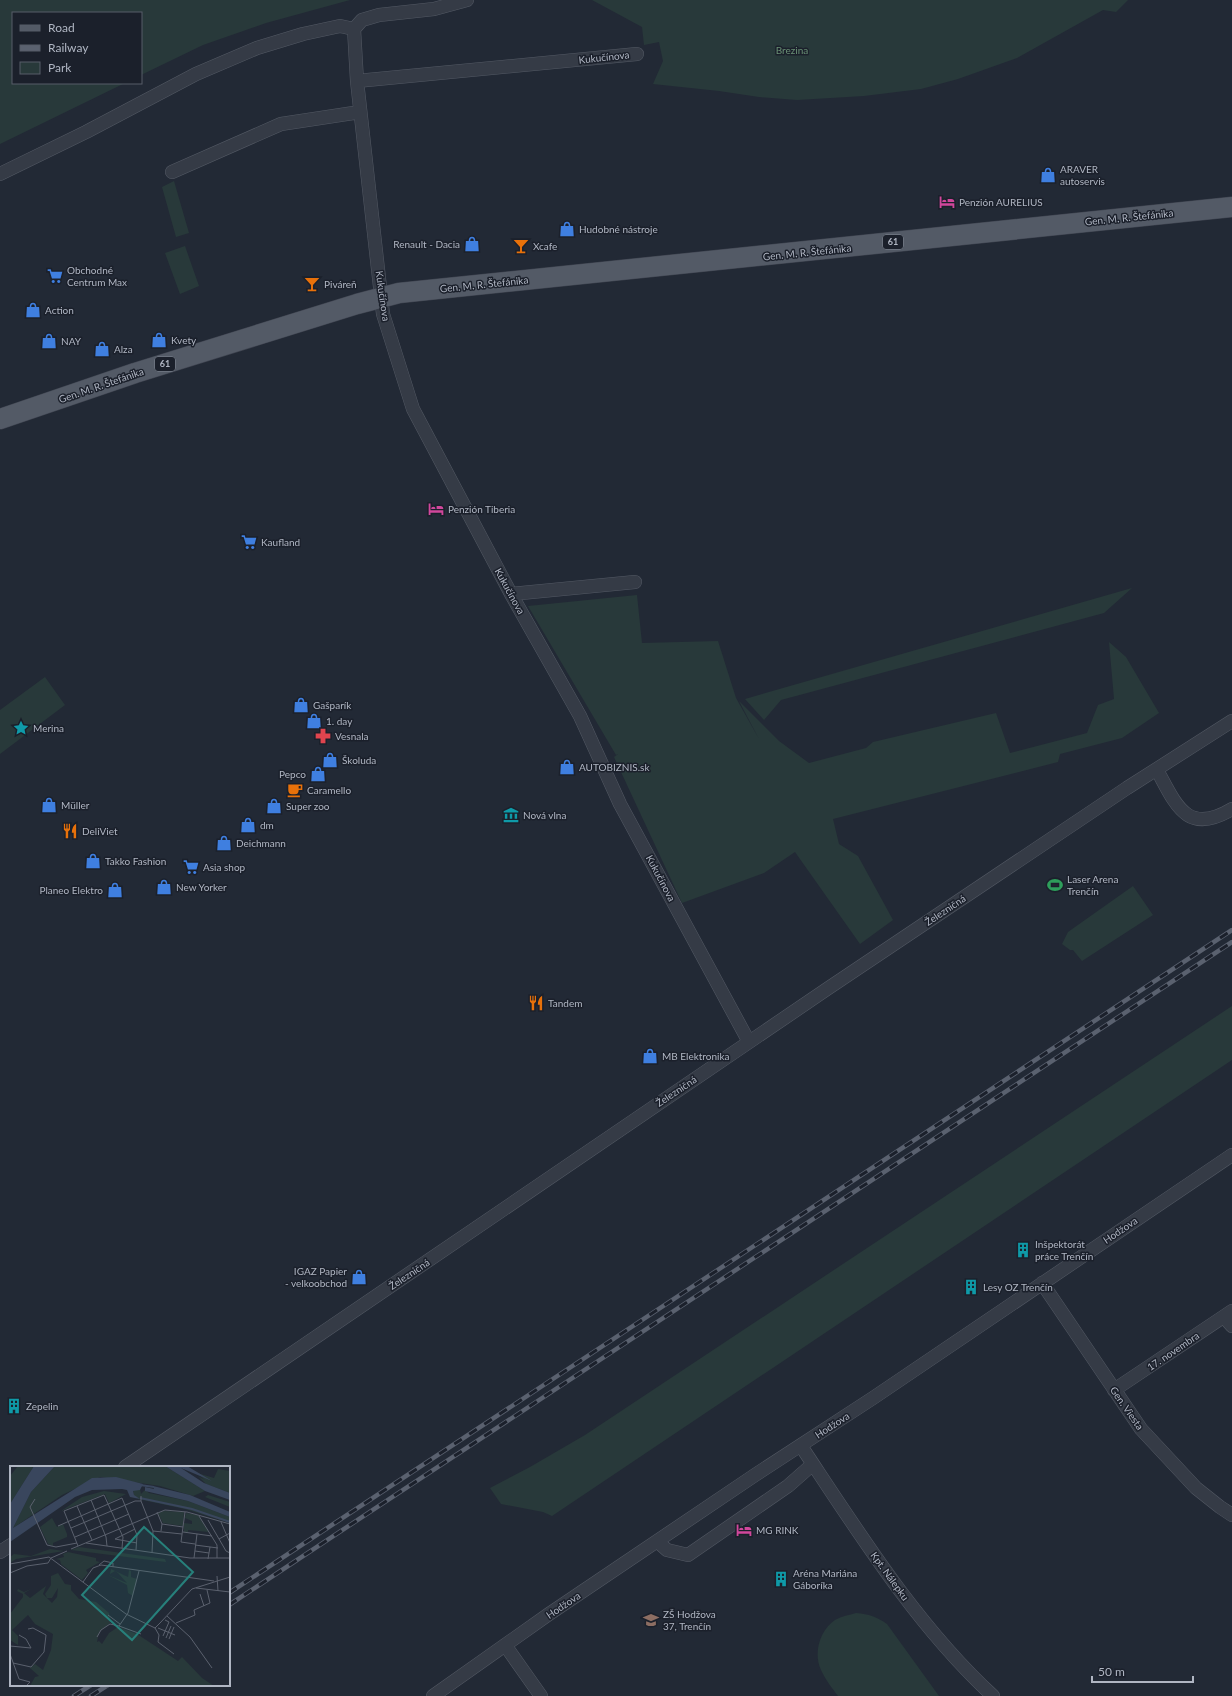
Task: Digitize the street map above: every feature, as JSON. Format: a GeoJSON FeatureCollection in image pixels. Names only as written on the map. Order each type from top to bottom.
{"type":"FeatureCollection","features":[{"type":"Feature","properties":{"kind":"main road","name":"Gen. M. R. Štefánika"},"geometry":{"type":"LineString","coordinates":[[0,420],[135,373],[357,304],[407,292],[1232,207]]}},
{"type":"Feature","properties":{"kind":"street"},"geometry":{"type":"LineString","coordinates":[[0,174],[86,132],[196,74],[257,48],[303,34],[340,26],[354,29],[362,20],[379,15],[434,9],[467,0]]}},
{"type":"Feature","properties":{"kind":"street","name":"Kukučínova"},"geometry":{"type":"LineString","coordinates":[[354,29],[360,112],[384,314],[413,409],[511,594],[580,716],[620,804],[749,1042]]}},
{"type":"Feature","properties":{"kind":"street","name":"Kukučínova"},"geometry":{"type":"LineString","coordinates":[[357,81],[637,54]]}},
{"type":"Feature","properties":{"kind":"street"},"geometry":{"type":"LineString","coordinates":[[172,172],[281,124],[360,112]]}},
{"type":"Feature","properties":{"kind":"street"},"geometry":{"type":"LineString","coordinates":[[511,594],[635,582]]}},
{"type":"Feature","properties":{"kind":"street","name":"Železničná"},"geometry":{"type":"LineString","coordinates":[[126,1466],[749,1042],[1114,797],[1232,722]]}},
{"type":"Feature","properties":{"kind":"street"},"geometry":{"type":"LineString","coordinates":[[1157,770],[1175,802],[1181,810],[1190,817],[1202,820],[1211,819],[1232,809]]}},
{"type":"Feature","properties":{"kind":"street","name":"Hodžova"},"geometry":{"type":"LineString","coordinates":[[433,1696],[658,1541],[1232,1155]]}},
{"type":"Feature","properties":{"kind":"street","name":"Gen. Viesta"},"geometry":{"type":"LineString","coordinates":[[1042,1283],[1141,1429],[1196,1488],[1232,1515]]}},
{"type":"Feature","properties":{"kind":"street","name":"17. novembra"},"geometry":{"type":"LineString","coordinates":[[1114,1390],[1229,1318]]}},
{"type":"Feature","properties":{"kind":"street","name":"Kpt. Nálepku"},"geometry":{"type":"LineString","coordinates":[[801,1446],[885,1571],[932,1632],[967,1672],[993,1696]]}},
{"type":"Feature","properties":{"kind":"street"},"geometry":{"type":"LineString","coordinates":[[658,1541],[667,1550],[688,1555],[788,1486],[813,1464]]}},
{"type":"Feature","properties":{"kind":"street"},"geometry":{"type":"LineString","coordinates":[[0,1552],[10,1546]]}},
{"type":"Feature","properties":{"kind":"street"},"geometry":{"type":"LineString","coordinates":[[505,1645],[541,1696]]}},
{"type":"Feature","properties":{"kind":"green space"},"geometry":{"type":"Polygon","coordinates":[[[0,0],[350,0],[266,23],[203,45],[142,75],[142,12],[12,12],[12,84],[123,84],[0,144],[0,0]]]}},
{"type":"Feature","properties":{"kind":"green space","name":"Brezina"},"geometry":{"type":"Polygon","coordinates":[[[592,0],[1128,0],[1116,12],[1103,10],[1017,58],[958,79],[921,89],[864,96],[797,100],[759,97],[653,84],[663,61],[659,42],[644,45],[642,27],[592,0]]]}},
{"type":"Feature","properties":{"kind":"green space"},"geometry":{"type":"Polygon","coordinates":[[[174,181],[189,233],[176,237],[162,187],[174,181]]]}},
{"type":"Feature","properties":{"kind":"green space"},"geometry":{"type":"Polygon","coordinates":[[[185,246],[199,286],[180,294],[165,253],[185,246]]]}},
{"type":"Feature","properties":{"kind":"green space"},"geometry":{"type":"Polygon","coordinates":[[[1132,588],[1104,613],[781,700],[764,720],[745,699],[1132,588]]]}},
{"type":"Feature","properties":{"kind":"green space"},"geometry":{"type":"Polygon","coordinates":[[[637,595],[642,643],[718,641],[736,698],[759,739],[739,701],[779,741],[809,763],[866,748],[873,742],[996,713],[1010,753],[1087,733],[1098,705],[1114,699],[1109,642],[1126,657],[1159,713],[1122,738],[1060,754],[1058,762],[833,819],[839,844],[858,856],[893,920],[860,944],[795,852],[764,873],[682,903],[614,757],[618,754],[616,755],[528,606],[637,595]]]}},
{"type":"Feature","properties":{"kind":"green space"},"geometry":{"type":"Polygon","coordinates":[[[45,677],[65,705],[0,754],[0,710],[45,677]]]}},
{"type":"Feature","properties":{"kind":"green space"},"geometry":{"type":"Polygon","coordinates":[[[1133,886],[1153,915],[1082,961],[1073,950],[1070,950],[1062,944],[1068,932],[1133,886]]]}},
{"type":"Feature","properties":{"kind":"green space"},"geometry":{"type":"Polygon","coordinates":[[[1232,1006],[1232,1060],[552,1516],[543,1512],[501,1504],[490,1488],[585,1435],[1232,1006]]]}},
{"type":"Feature","properties":{"kind":"green space"},"geometry":{"type":"Polygon","coordinates":[[[856,1613],[873,1616],[887,1624],[939,1696],[838,1696],[824,1677],[821,1670],[818,1656],[819,1642],[825,1630],[835,1620],[856,1613]]]}},
{"type":"Feature","properties":{"kind":"railway"},"geometry":{"type":"LineString","coordinates":[[230,1592],[1232,930]]}},
{"type":"Feature","properties":{"kind":"railway"},"geometry":{"type":"LineString","coordinates":[[230,1604],[1232,942]]}},
{"type":"Feature","properties":{"kind":"railway"},"geometry":{"type":"LineString","coordinates":[[74,1696],[89,1686]]}},
{"type":"Feature","properties":{"kind":"railway"},"geometry":{"type":"LineString","coordinates":[[91,1696],[106,1686]]}},
{"type":"Feature","properties":{"kind":"place","name":"ARAVER autoservis"},"geometry":{"type":"Point","coordinates":[1048,175]}},
{"type":"Feature","properties":{"kind":"place","name":"Penzión AURELIUS"},"geometry":{"type":"Point","coordinates":[947,202]}},
{"type":"Feature","properties":{"kind":"place","name":"Hudobné nástroje"},"geometry":{"type":"Point","coordinates":[567,229]}},
{"type":"Feature","properties":{"kind":"place","name":"Renault - Dacia"},"geometry":{"type":"Point","coordinates":[472,244]}},
{"type":"Feature","properties":{"kind":"place","name":"Xcafe"},"geometry":{"type":"Point","coordinates":[521,246]}},
{"type":"Feature","properties":{"kind":"place","name":"Obchodné Centrum Max"},"geometry":{"type":"Point","coordinates":[55,276]}},
{"type":"Feature","properties":{"kind":"place","name":"Piváreň"},"geometry":{"type":"Point","coordinates":[312,284]}},
{"type":"Feature","properties":{"kind":"place","name":"Action"},"geometry":{"type":"Point","coordinates":[33,310]}},
{"type":"Feature","properties":{"kind":"place","name":"Kvety"},"geometry":{"type":"Point","coordinates":[159,340]}},
{"type":"Feature","properties":{"kind":"place","name":"NAY"},"geometry":{"type":"Point","coordinates":[49,341]}},
{"type":"Feature","properties":{"kind":"place","name":"Alza"},"geometry":{"type":"Point","coordinates":[102,349]}},
{"type":"Feature","properties":{"kind":"place","name":"Penzión Tiberia"},"geometry":{"type":"Point","coordinates":[436,509]}},
{"type":"Feature","properties":{"kind":"place","name":"Kaufland"},"geometry":{"type":"Point","coordinates":[249,542]}},
{"type":"Feature","properties":{"kind":"place","name":"Gašparík"},"geometry":{"type":"Point","coordinates":[301,705]}},
{"type":"Feature","properties":{"kind":"place","name":"1. day"},"geometry":{"type":"Point","coordinates":[314,721]}},
{"type":"Feature","properties":{"kind":"place","name":"Merina"},"geometry":{"type":"Point","coordinates":[21,728]}},
{"type":"Feature","properties":{"kind":"place","name":"Vesnala"},"geometry":{"type":"Point","coordinates":[323,736]}},
{"type":"Feature","properties":{"kind":"place","name":"Školuda"},"geometry":{"type":"Point","coordinates":[330,760]}},
{"type":"Feature","properties":{"kind":"place","name":"AUTOBIZNIS.sk"},"geometry":{"type":"Point","coordinates":[567,767]}},
{"type":"Feature","properties":{"kind":"place","name":"Pepco"},"geometry":{"type":"Point","coordinates":[318,774]}},
{"type":"Feature","properties":{"kind":"place","name":"Caramello"},"geometry":{"type":"Point","coordinates":[295,790]}},
{"type":"Feature","properties":{"kind":"place","name":"Müller"},"geometry":{"type":"Point","coordinates":[49,805]}},
{"type":"Feature","properties":{"kind":"place","name":"Super zoo"},"geometry":{"type":"Point","coordinates":[274,806]}},
{"type":"Feature","properties":{"kind":"place","name":"Nová vlna"},"geometry":{"type":"Point","coordinates":[511,815]}},
{"type":"Feature","properties":{"kind":"place","name":"dm"},"geometry":{"type":"Point","coordinates":[248,825]}},
{"type":"Feature","properties":{"kind":"place","name":"DeliViet"},"geometry":{"type":"Point","coordinates":[70,831]}},
{"type":"Feature","properties":{"kind":"place","name":"Deichmann"},"geometry":{"type":"Point","coordinates":[224,843]}},
{"type":"Feature","properties":{"kind":"place","name":"Takko Fashion"},"geometry":{"type":"Point","coordinates":[93,861]}},
{"type":"Feature","properties":{"kind":"place","name":"Asia shop"},"geometry":{"type":"Point","coordinates":[191,867]}},
{"type":"Feature","properties":{"kind":"place","name":"Laser Arena Trenčín"},"geometry":{"type":"Point","coordinates":[1055,885]}},
{"type":"Feature","properties":{"kind":"place","name":"New Yorker"},"geometry":{"type":"Point","coordinates":[164,887]}},
{"type":"Feature","properties":{"kind":"place","name":"Planeo Elektro"},"geometry":{"type":"Point","coordinates":[115,890]}},
{"type":"Feature","properties":{"kind":"place","name":"Tandem"},"geometry":{"type":"Point","coordinates":[536,1003]}},
{"type":"Feature","properties":{"kind":"place","name":"MB Elektronika"},"geometry":{"type":"Point","coordinates":[650,1056]}},
{"type":"Feature","properties":{"kind":"place","name":"Inšpektorát práce Trenčín"},"geometry":{"type":"Point","coordinates":[1023,1250]}},
{"type":"Feature","properties":{"kind":"place","name":"IGAZ Papier - velkoobchod"},"geometry":{"type":"Point","coordinates":[359,1277]}},
{"type":"Feature","properties":{"kind":"place","name":"Lesy OZ Trenčín"},"geometry":{"type":"Point","coordinates":[971,1287]}},
{"type":"Feature","properties":{"kind":"place","name":"Zepelin"},"geometry":{"type":"Point","coordinates":[14,1406]}},
{"type":"Feature","properties":{"kind":"place","name":"MG RINK"},"geometry":{"type":"Point","coordinates":[744,1530]}},
{"type":"Feature","properties":{"kind":"place","name":"Aréna Mariána Gáboríka"},"geometry":{"type":"Point","coordinates":[781,1579]}},
{"type":"Feature","properties":{"kind":"place","name":"ZŠ Hodžova 37, Trenčín"},"geometry":{"type":"Point","coordinates":[651,1620]}}]}
